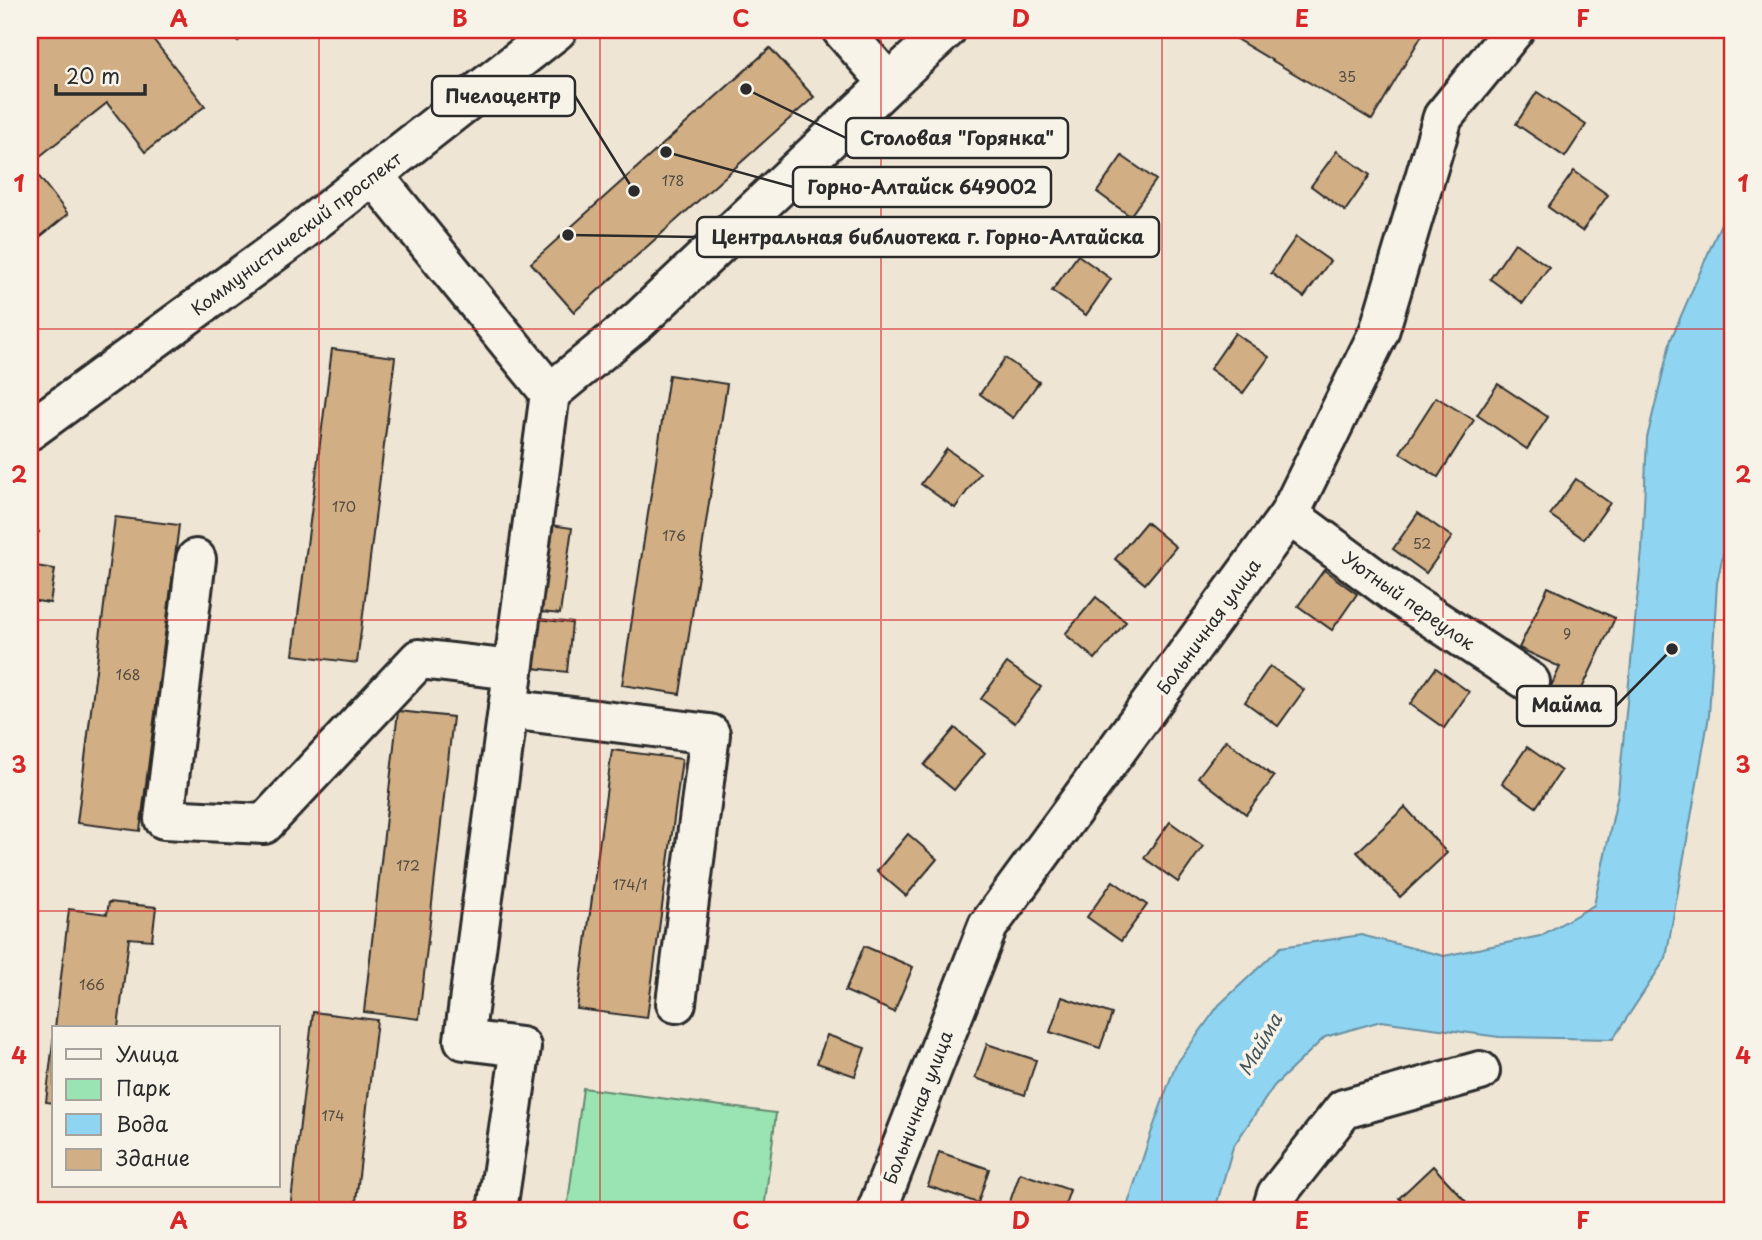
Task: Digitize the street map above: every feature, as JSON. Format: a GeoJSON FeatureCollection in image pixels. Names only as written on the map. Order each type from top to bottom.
{"type":"FeatureCollection","features":[{"type":"Feature","properties":{"kind":"street","name":"Коммунистический проспект"},"geometry":{"type":"LineString","coordinates":[[30,430],[289,241],[556,30]]}},
{"type":"Feature","properties":{"kind":"street"},"geometry":{"type":"LineString","coordinates":[[842,30],[890,83]]}},
{"type":"Feature","properties":{"kind":"street"},"geometry":{"type":"LineString","coordinates":[[497,1210],[522,1048],[464,1040],[550,393],[639,320],[946,30]]}},
{"type":"Feature","properties":{"kind":"street","name":"Больничная улица"},"geometry":{"type":"LineString","coordinates":[[877,1210],[988,926],[1289,516],[1379,332],[1443,117],[1514,30]]}},
{"type":"Feature","properties":{"kind":"street"},"geometry":{"type":"LineString","coordinates":[[373,175],[550,393]]}},
{"type":"Feature","properties":{"kind":"street","name":"Уютный переулок"},"geometry":{"type":"LineString","coordinates":[[1289,516],[1396,594],[1530,682]]}},
{"type":"Feature","properties":{"kind":"street"},"geometry":{"type":"LineString","coordinates":[[196,559],[164,819],[264,824],[418,659],[513,670]]}},
{"type":"Feature","properties":{"kind":"street"},"geometry":{"type":"LineString","coordinates":[[508,709],[710,734],[676,1003]]}},
{"type":"Feature","properties":{"kind":"street"},"geometry":{"type":"LineString","coordinates":[[1272,1210],[1277,1194],[1344,1109],[1480,1071]]}},
{"type":"Feature","properties":{"kind":"green space"},"geometry":{"type":"Polygon","coordinates":[[[583,1088],[776,1113],[764,1210],[567,1210],[583,1088]]]}},
{"type":"Feature","properties":{"kind":"water","name":"Майма"},"geometry":{"type":"Polygon","coordinates":[[[1732,198],[1732,512],[1717,583],[1709,716],[1666,958],[1613,1039],[1499,1037],[1381,1021],[1325,1037],[1274,1086],[1233,1147],[1215,1210],[1126,1210],[1175,1066],[1219,1005],[1281,947],[1361,935],[1444,956],[1540,936],[1594,905],[1618,794],[1642,550],[1647,438],[1671,339],[1732,198]]]}},
{"type":"Feature","properties":{"kind":"building"},"geometry":{"type":"Polygon","coordinates":[[[30,30],[146,30],[205,106],[145,152],[107,103],[30,164],[30,30]]]}},
{"type":"Feature","properties":{"kind":"building"},"geometry":{"type":"Polygon","coordinates":[[[229,30],[252,30],[238,41],[229,30]]]}},
{"type":"Feature","properties":{"kind":"building"},"geometry":{"type":"Polygon","coordinates":[[[1221,30],[1425,30],[1372,120],[1221,30]]]}},
{"type":"Feature","properties":{"kind":"building"},"geometry":{"type":"Polygon","coordinates":[[[1623,30],[1640,30],[1635,38],[1623,30]]]}},
{"type":"Feature","properties":{"kind":"building"},"geometry":{"type":"Polygon","coordinates":[[[770,48],[814,97],[574,312],[531,263],[770,48]]]}},
{"type":"Feature","properties":{"kind":"building"},"geometry":{"type":"Polygon","coordinates":[[[1537,92],[1586,125],[1565,157],[1516,124],[1537,92]]]}},
{"type":"Feature","properties":{"kind":"building"},"geometry":{"type":"Polygon","coordinates":[[[1337,151],[1370,175],[1345,211],[1311,186],[1337,151]]]}},
{"type":"Feature","properties":{"kind":"building"},"geometry":{"type":"Polygon","coordinates":[[[1122,156],[1156,180],[1130,216],[1097,192],[1122,156]]]}},
{"type":"Feature","properties":{"kind":"building"},"geometry":{"type":"Polygon","coordinates":[[[30,165],[68,214],[30,245],[30,165]]]}},
{"type":"Feature","properties":{"kind":"building"},"geometry":{"type":"Polygon","coordinates":[[[1574,171],[1608,195],[1582,231],[1548,207],[1574,171]]]}},
{"type":"Feature","properties":{"kind":"building"},"geometry":{"type":"Polygon","coordinates":[[[1296,237],[1330,261],[1304,297],[1271,273],[1296,237]]]}},
{"type":"Feature","properties":{"kind":"building"},"geometry":{"type":"Polygon","coordinates":[[[1515,243],[1549,267],[1523,303],[1490,279],[1515,243]]]}},
{"type":"Feature","properties":{"kind":"building"},"geometry":{"type":"Polygon","coordinates":[[[1078,255],[1111,279],[1086,315],[1052,291],[1078,255]]]}},
{"type":"Feature","properties":{"kind":"building"},"geometry":{"type":"Polygon","coordinates":[[[1235,333],[1269,357],[1243,393],[1210,369],[1235,333]]]}},
{"type":"Feature","properties":{"kind":"building"},"geometry":{"type":"Polygon","coordinates":[[[332,349],[395,357],[357,663],[293,655],[332,349]]]}},
{"type":"Feature","properties":{"kind":"building"},"geometry":{"type":"Polygon","coordinates":[[[1005,358],[1039,382],[1013,418],[980,394],[1005,358]]]}},
{"type":"Feature","properties":{"kind":"building"},"geometry":{"type":"Polygon","coordinates":[[[669,375],[727,384],[680,694],[622,685],[669,375]]]}},
{"type":"Feature","properties":{"kind":"building"},"geometry":{"type":"Polygon","coordinates":[[[1498,384],[1548,417],[1527,449],[1477,415],[1498,384]]]}},
{"type":"Feature","properties":{"kind":"building"},"geometry":{"type":"Polygon","coordinates":[[[1436,397],[1474,420],[1438,477],[1400,453],[1436,397]]]}},
{"type":"Feature","properties":{"kind":"building"},"geometry":{"type":"Polygon","coordinates":[[[947,449],[980,473],[955,508],[921,484],[947,449]]]}},
{"type":"Feature","properties":{"kind":"building"},"geometry":{"type":"Polygon","coordinates":[[[1576,479],[1610,503],[1584,539],[1550,515],[1576,479]]]}},
{"type":"Feature","properties":{"kind":"building"},"geometry":{"type":"Polygon","coordinates":[[[1418,513],[1452,537],[1426,573],[1393,549],[1418,513]]]}},
{"type":"Feature","properties":{"kind":"building"},"geometry":{"type":"Polygon","coordinates":[[[115,517],[179,525],[140,831],[77,823],[115,517]]]}},
{"type":"Feature","properties":{"kind":"building"},"geometry":{"type":"Polygon","coordinates":[[[30,520],[39,532],[30,540],[30,520]]]}},
{"type":"Feature","properties":{"kind":"building"},"geometry":{"type":"Polygon","coordinates":[[[1146,522],[1176,547],[1145,584],[1115,559],[1146,522]]]}},
{"type":"Feature","properties":{"kind":"building"},"geometry":{"type":"Polygon","coordinates":[[[544,524],[572,528],[560,614],[532,611],[544,524]]]}},
{"type":"Feature","properties":{"kind":"building"},"geometry":{"type":"Polygon","coordinates":[[[30,565],[55,569],[50,603],[30,600],[30,565]]]}},
{"type":"Feature","properties":{"kind":"building"},"geometry":{"type":"Polygon","coordinates":[[[1324,570],[1357,594],[1332,630],[1298,606],[1324,570]]]}},
{"type":"Feature","properties":{"kind":"building"},"geometry":{"type":"Polygon","coordinates":[[[1548,587],[1615,618],[1573,708],[1547,695],[1560,667],[1519,648],[1548,587]]]}},
{"type":"Feature","properties":{"kind":"building"},"geometry":{"type":"Polygon","coordinates":[[[1096,597],[1126,622],[1095,659],[1065,634],[1096,597]]]}},
{"type":"Feature","properties":{"kind":"building"},"geometry":{"type":"Polygon","coordinates":[[[530,618],[572,623],[567,672],[525,667],[530,618]]]}},
{"type":"Feature","properties":{"kind":"building"},"geometry":{"type":"Polygon","coordinates":[[[1007,663],[1041,687],[1015,723],[981,699],[1007,663]]]}},
{"type":"Feature","properties":{"kind":"building"},"geometry":{"type":"Polygon","coordinates":[[[1270,666],[1304,690],[1278,726],[1245,702],[1270,666]]]}},
{"type":"Feature","properties":{"kind":"building"},"geometry":{"type":"Polygon","coordinates":[[[1436,668],[1469,692],[1444,728],[1410,704],[1436,668]]]}},
{"type":"Feature","properties":{"kind":"building"},"geometry":{"type":"Polygon","coordinates":[[[398,711],[453,717],[419,1019],[364,1012],[398,711]]]}},
{"type":"Feature","properties":{"kind":"building"},"geometry":{"type":"Polygon","coordinates":[[[955,728],[985,753],[954,790],[924,765],[955,728]]]}},
{"type":"Feature","properties":{"kind":"building"},"geometry":{"type":"Polygon","coordinates":[[[1226,740],[1274,777],[1246,814],[1198,777],[1226,740]]]}},
{"type":"Feature","properties":{"kind":"building"},"geometry":{"type":"Polygon","coordinates":[[[1527,747],[1561,771],[1536,807],[1502,783],[1527,747]]]}},
{"type":"Feature","properties":{"kind":"building"},"geometry":{"type":"Polygon","coordinates":[[[612,750],[682,759],[647,1018],[577,1009],[612,750]]]}},
{"type":"Feature","properties":{"kind":"building"},"geometry":{"type":"Polygon","coordinates":[[[1405,807],[1447,853],[1400,897],[1357,852],[1405,807]]]}},
{"type":"Feature","properties":{"kind":"building"},"geometry":{"type":"Polygon","coordinates":[[[1170,822],[1203,846],[1178,882],[1144,858],[1170,822]]]}},
{"type":"Feature","properties":{"kind":"building"},"geometry":{"type":"Polygon","coordinates":[[[908,834],[937,859],[906,896],[877,871],[908,834]]]}},
{"type":"Feature","properties":{"kind":"building"},"geometry":{"type":"Polygon","coordinates":[[[1113,881],[1147,905],[1121,941],[1087,917],[1113,881]]]}},
{"type":"Feature","properties":{"kind":"building"},"geometry":{"type":"Polygon","coordinates":[[[109,902],[156,907],[152,940],[129,938],[118,1026],[55,1026],[69,909],[107,914],[109,902]]]}},
{"type":"Feature","properties":{"kind":"building"},"geometry":{"type":"Polygon","coordinates":[[[864,946],[913,967],[894,1012],[845,991],[864,946]]]}},
{"type":"Feature","properties":{"kind":"building"},"geometry":{"type":"Polygon","coordinates":[[[1062,997],[1112,1014],[1100,1048],[1050,1032],[1062,997]]]}},
{"type":"Feature","properties":{"kind":"building"},"geometry":{"type":"Polygon","coordinates":[[[313,1012],[377,1020],[355,1210],[290,1210],[313,1012]]]}},
{"type":"Feature","properties":{"kind":"building"},"geometry":{"type":"Polygon","coordinates":[[[827,1035],[865,1048],[855,1076],[817,1063],[827,1035]]]}},
{"type":"Feature","properties":{"kind":"building"},"geometry":{"type":"Polygon","coordinates":[[[987,1044],[1036,1060],[1025,1095],[975,1078],[987,1044]]]}},
{"type":"Feature","properties":{"kind":"building"},"geometry":{"type":"Polygon","coordinates":[[[52,1050],[52,1103],[46,1102],[52,1050]]]}},
{"type":"Feature","properties":{"kind":"building"},"geometry":{"type":"Polygon","coordinates":[[[939,1152],[989,1169],[978,1203],[928,1186],[939,1152]]]}},
{"type":"Feature","properties":{"kind":"building"},"geometry":{"type":"Polygon","coordinates":[[[1433,1166],[1471,1207],[1468,1210],[1410,1210],[1399,1198],[1433,1166]]]}},
{"type":"Feature","properties":{"kind":"building"},"geometry":{"type":"Polygon","coordinates":[[[1020,1173],[1070,1190],[1063,1210],[1017,1210],[1008,1207],[1020,1173]]]}},
{"type":"Feature","properties":{"kind":"place","name":"Столовая \"Горянка\""},"geometry":{"type":"Point","coordinates":[746,89]}},
{"type":"Feature","properties":{"kind":"place","name":"Горно-Алтайск 649002"},"geometry":{"type":"Point","coordinates":[666,152]}},
{"type":"Feature","properties":{"kind":"place","name":"Пчелоцентр"},"geometry":{"type":"Point","coordinates":[634,191]}},
{"type":"Feature","properties":{"kind":"place","name":"Центральная библиотека г. Горно-Алтайска"},"geometry":{"type":"Point","coordinates":[568,235]}},
{"type":"Feature","properties":{"kind":"place","name":"Майма"},"geometry":{"type":"Point","coordinates":[1672,649]}}]}
